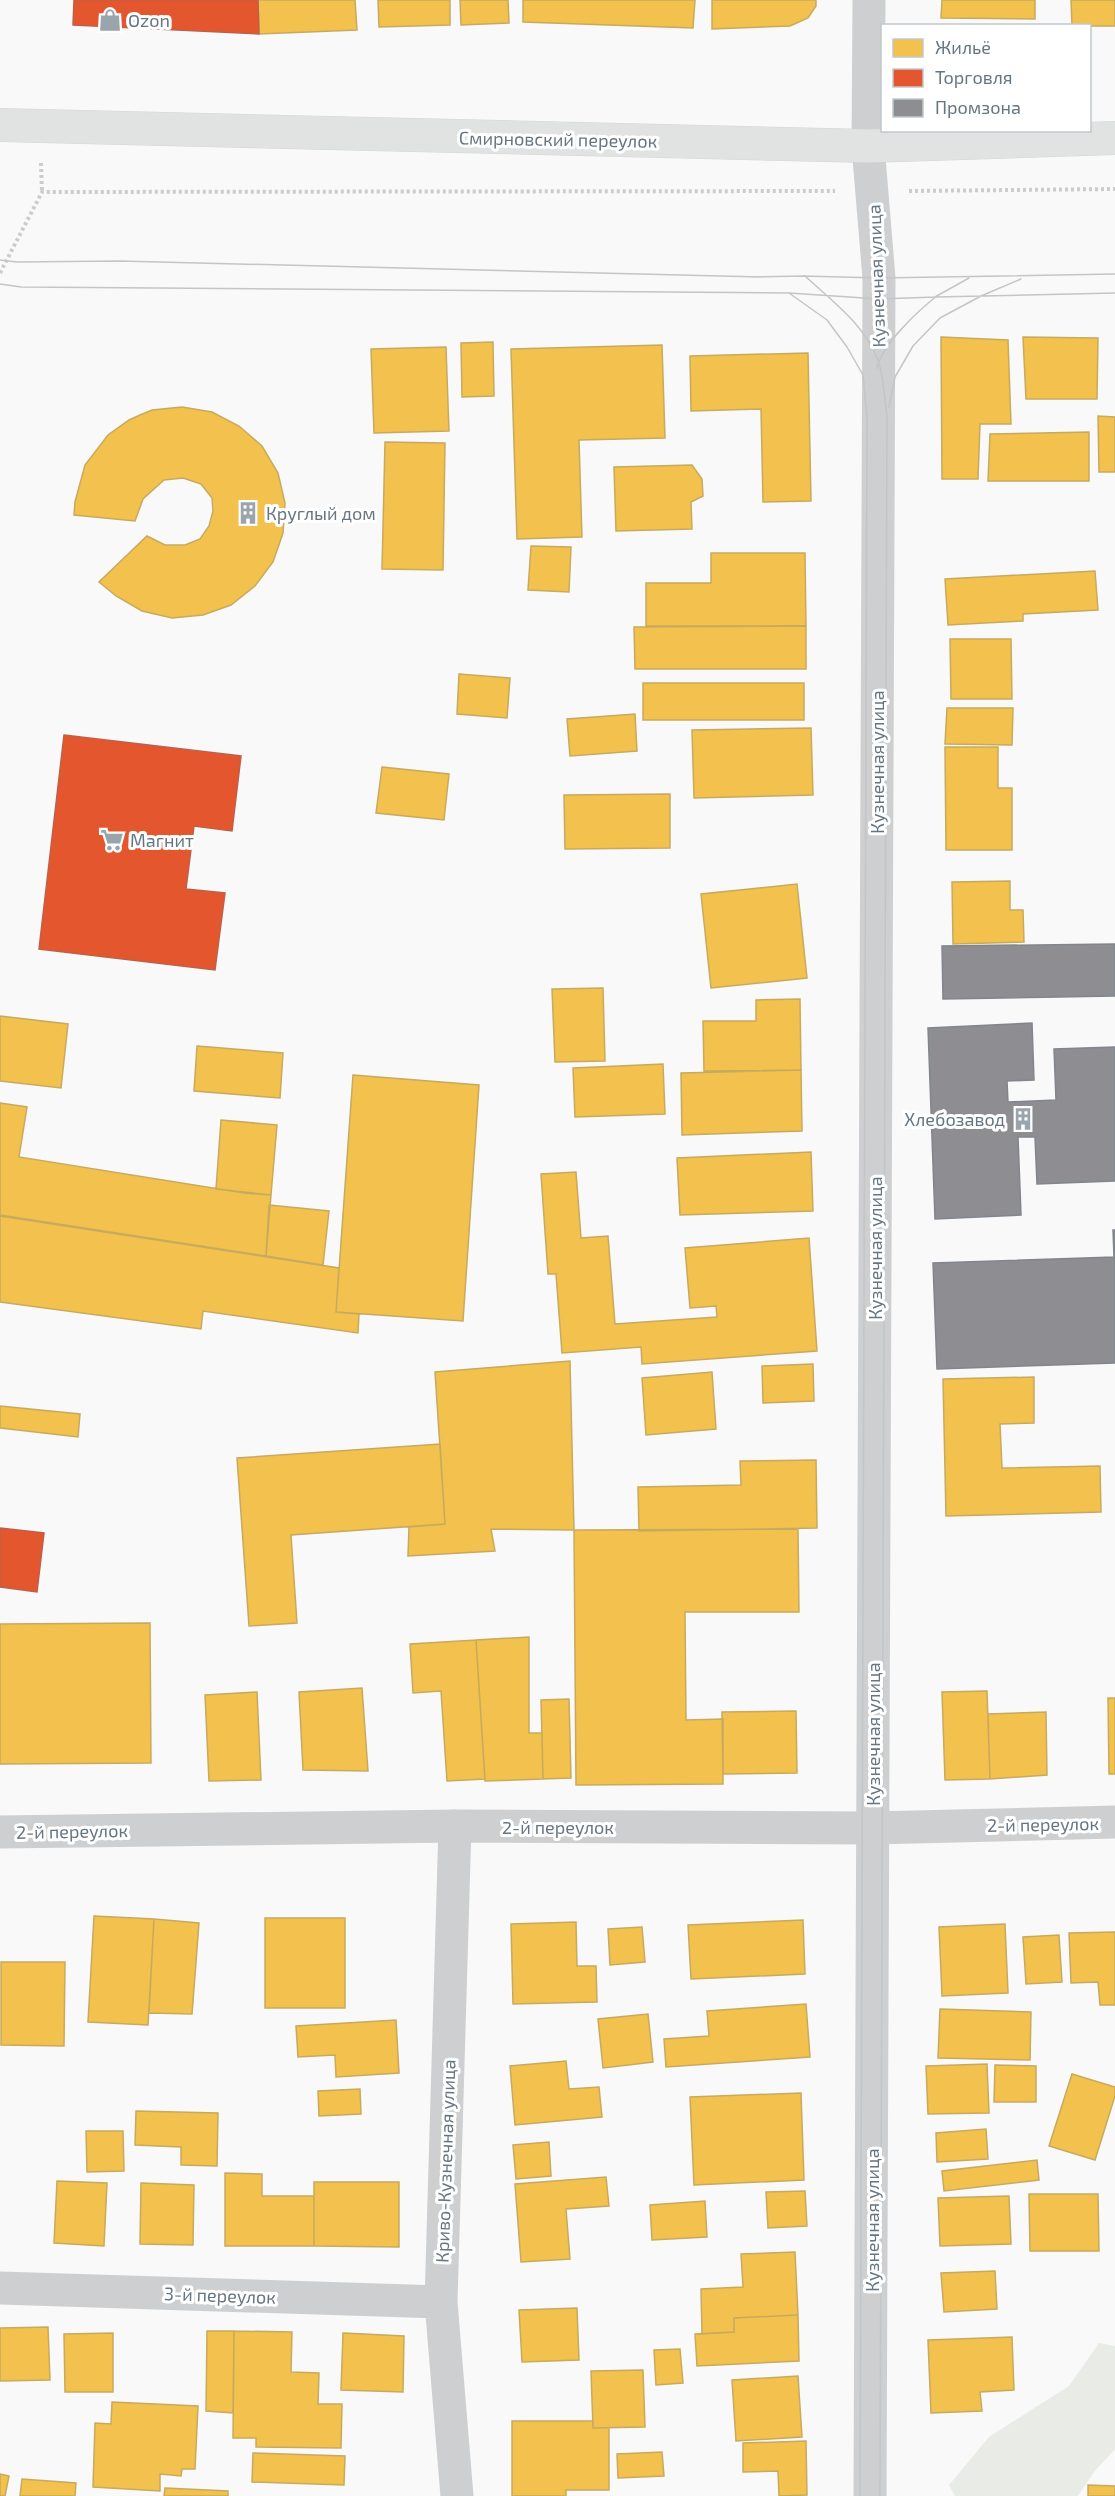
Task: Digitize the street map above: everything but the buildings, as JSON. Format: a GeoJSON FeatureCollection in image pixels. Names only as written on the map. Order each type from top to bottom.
{"type":"FeatureCollection","features":[{"type":"Feature","properties":{"kind":"main road","name":"Смирновский переулок"},"geometry":{"type":"LineString","coordinates":[[0,125],[868,146],[1115,138]]}},
{"type":"Feature","properties":{"kind":"street","name":"Кузнечная улица"},"geometry":{"type":"LineString","coordinates":[[869,0],[868,146],[879,278],[870,2496]]}},
{"type":"Feature","properties":{"kind":"street","name":"2-й переулок"},"geometry":{"type":"LineString","coordinates":[[0,1832],[455,1826],[873,1828],[1115,1822]]}},
{"type":"Feature","properties":{"kind":"street","name":"Криво-Кузнечная улица"},"geometry":{"type":"LineString","coordinates":[[455,1826],[441,2302],[457,2496]]}},
{"type":"Feature","properties":{"kind":"street","name":"3-й переулок"},"geometry":{"type":"LineString","coordinates":[[0,2288],[441,2302]]}},
{"type":"Feature","properties":{"kind":"path"},"geometry":{"type":"LineString","coordinates":[[0,273],[42,192],[1115,189]]}},
{"type":"Feature","properties":{"kind":"shaded area"},"geometry":{"type":"Polygon","coordinates":[[[1099,2343],[1115,2346],[1115,2449],[1094,2472],[1078,2496],[955,2496],[949,2485],[989,2437],[1069,2386],[1099,2343]]]}},
{"type":"Feature","properties":{"kind":"tram line"},"geometry":{"type":"LineString","coordinates":[[0,260],[761,277]]}},
{"type":"Feature","properties":{"kind":"tram line"},"geometry":{"type":"LineString","coordinates":[[803,276],[879,278],[1115,274]]}},
{"type":"Feature","properties":{"kind":"tram line"},"geometry":{"type":"LineString","coordinates":[[755,277],[805,276],[856,324],[878,360],[887,416],[880,2496]]}},
{"type":"Feature","properties":{"kind":"tram line"},"geometry":{"type":"LineString","coordinates":[[0,284],[21,287],[789,293],[879,299],[935,297],[969,278]]}},
{"type":"Feature","properties":{"kind":"tram line"},"geometry":{"type":"LineString","coordinates":[[889,407],[895,377],[913,346],[940,318],[981,296],[1021,279]]}},
{"type":"Feature","properties":{"kind":"tram line"},"geometry":{"type":"LineString","coordinates":[[789,293],[827,320],[847,347],[863,375],[867,418],[860,2496]]}},
{"type":"Feature","properties":{"kind":"tram line"},"geometry":{"type":"LineString","coordinates":[[936,297],[1115,293]]}},
{"type":"Feature","properties":{"kind":"tram line"},"geometry":{"type":"LineString","coordinates":[[877,368],[893,338],[938,295]]}},
{"type":"Feature","properties":{"kind":"place","name":"Ozon"},"geometry":{"type":"Point","coordinates":[110,20]}},
{"type":"Feature","properties":{"kind":"place","name":"Круглый дом"},"geometry":{"type":"Point","coordinates":[248,513]}},
{"type":"Feature","properties":{"kind":"place","name":"Магнит"},"geometry":{"type":"Point","coordinates":[112,840]}},
{"type":"Feature","properties":{"kind":"place","name":"Хлебозавод"},"geometry":{"type":"Point","coordinates":[1023,1119]}}]}
